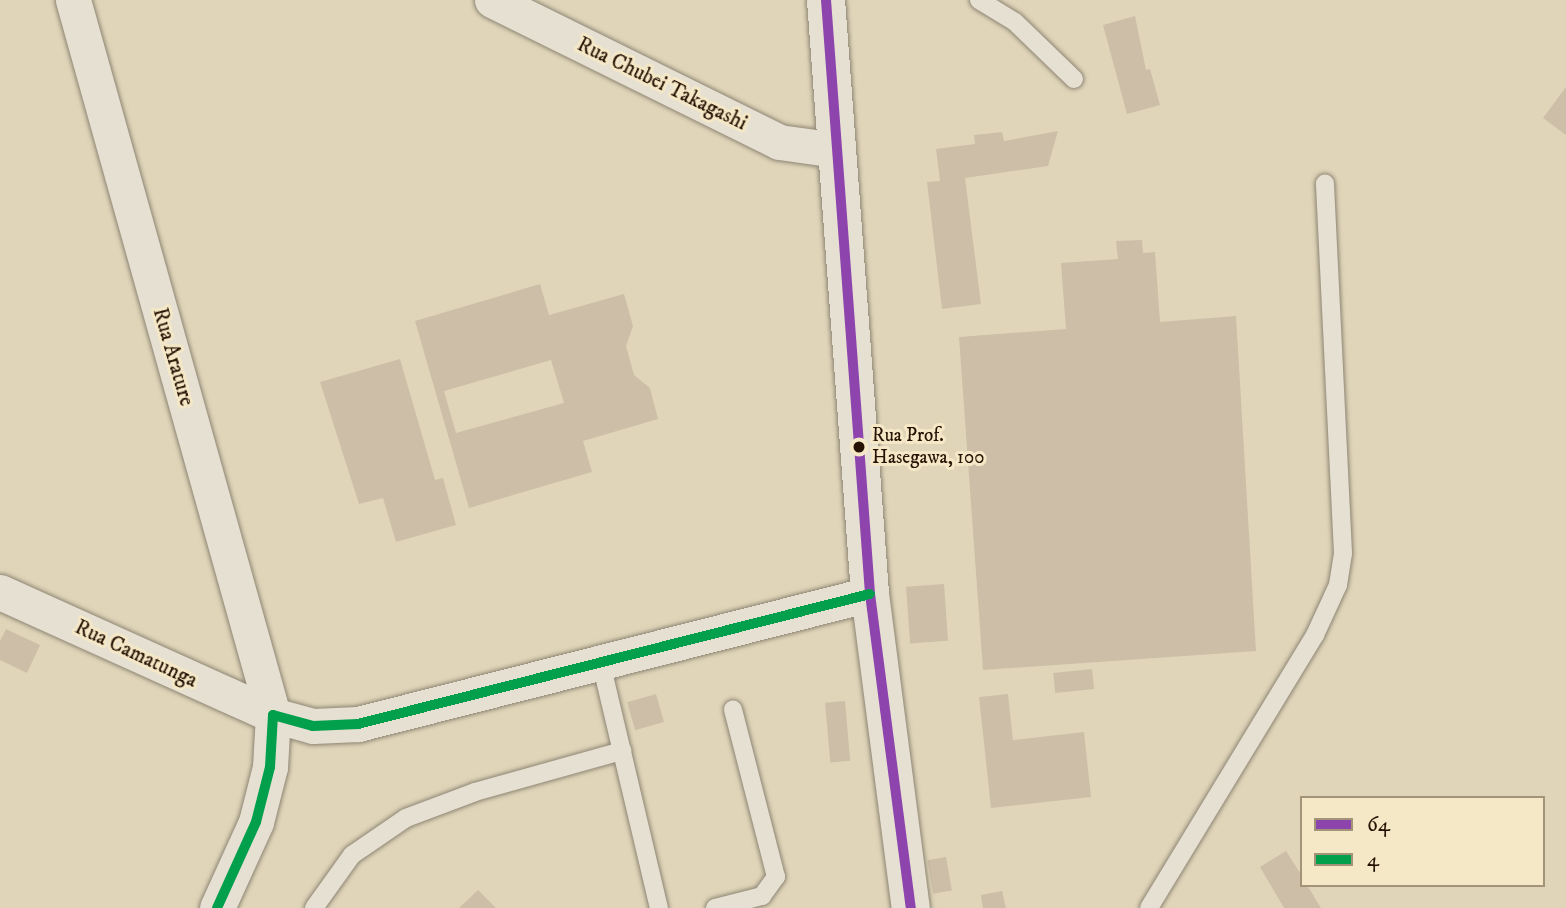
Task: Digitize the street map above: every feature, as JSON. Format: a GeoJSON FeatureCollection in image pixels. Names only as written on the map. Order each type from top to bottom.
{"type":"FeatureCollection","features":[{"type":"Feature","properties":{"kind":"street","name":"Rua Arature"},"geometry":{"type":"LineString","coordinates":[[73,0],[273,715],[270,767],[256,822],[217,908]]}},
{"type":"Feature","properties":{"kind":"street","name":"Rua Chubei Takagashi"},"geometry":{"type":"LineString","coordinates":[[492,0],[779,142],[837,150]]}},
{"type":"Feature","properties":{"kind":"street"},"geometry":{"type":"LineString","coordinates":[[827,0],[870,594],[911,908]]}},
{"type":"Feature","properties":{"kind":"street","name":"Rua Camatunga"},"geometry":{"type":"LineString","coordinates":[[0,592],[273,715],[313,726],[358,724],[870,594]]}},
{"type":"Feature","properties":{"kind":"lane"},"geometry":{"type":"LineString","coordinates":[[979,0],[1024,30],[1074,79]]}},
{"type":"Feature","properties":{"kind":"lane"},"geometry":{"type":"LineString","coordinates":[[1149,908],[1315,635],[1338,585],[1343,554],[1325,183]]}},
{"type":"Feature","properties":{"kind":"lane"},"geometry":{"type":"LineString","coordinates":[[601,663],[659,908]]}},
{"type":"Feature","properties":{"kind":"lane"},"geometry":{"type":"LineString","coordinates":[[715,908],[762,896],[776,877],[733,709]]}},
{"type":"Feature","properties":{"kind":"lane"},"geometry":{"type":"LineString","coordinates":[[314,908],[352,855],[407,818],[475,792],[622,751]]}},
{"type":"Feature","properties":{"kind":"building"},"geometry":{"type":"Polygon","coordinates":[[[1135,16],[1146,70],[1150,69],[1160,105],[1127,114],[1103,25],[1135,16]]]}},
{"type":"Feature","properties":{"kind":"building"},"geometry":{"type":"Polygon","coordinates":[[[1566,87],[1566,135],[1543,118],[1566,87]]]}},
{"type":"Feature","properties":{"kind":"building"},"geometry":{"type":"Polygon","coordinates":[[[1058,131],[1048,166],[965,178],[981,304],[942,309],[927,182],[940,181],[936,149],[975,144],[974,135],[1002,132],[1004,141],[1058,131]]]}},
{"type":"Feature","properties":{"kind":"building"},"geometry":{"type":"Polygon","coordinates":[[[1142,240],[1143,253],[1155,252],[1160,322],[1236,316],[1256,651],[983,670],[959,337],[1066,329],[1061,263],[1118,259],[1116,241],[1142,240]]]}},
{"type":"Feature","properties":{"kind":"building"},"geometry":{"type":"Polygon","coordinates":[[[540,284],[549,315],[624,294],[633,326],[626,346],[634,375],[650,388],[658,419],[583,441],[592,472],[469,508],[415,321],[540,284]],[[551,360],[444,391],[456,433],[564,403],[551,360]]]}},
{"type":"Feature","properties":{"kind":"building"},"geometry":{"type":"Polygon","coordinates":[[[400,359],[435,480],[443,478],[456,525],[396,542],[383,498],[359,504],[320,382],[400,359]]]}},
{"type":"Feature","properties":{"kind":"building"},"geometry":{"type":"Polygon","coordinates":[[[944,584],[948,641],[910,644],[906,587],[944,584]]]}},
{"type":"Feature","properties":{"kind":"building"},"geometry":{"type":"Polygon","coordinates":[[[6,629],[40,645],[27,673],[0,660],[0,641],[6,629]]]}},
{"type":"Feature","properties":{"kind":"building"},"geometry":{"type":"Polygon","coordinates":[[[1092,669],[1094,689],[1055,693],[1053,673],[1092,669]]]}},
{"type":"Feature","properties":{"kind":"building"},"geometry":{"type":"Polygon","coordinates":[[[656,694],[664,722],[635,730],[627,702],[656,694]]]}},
{"type":"Feature","properties":{"kind":"building"},"geometry":{"type":"Polygon","coordinates":[[[1008,694],[1013,740],[1084,732],[1091,797],[991,808],[979,697],[1008,694]]]}},
{"type":"Feature","properties":{"kind":"building"},"geometry":{"type":"Polygon","coordinates":[[[845,701],[850,761],[830,763],[825,703],[845,701]]]}},
{"type":"Feature","properties":{"kind":"building"},"geometry":{"type":"Polygon","coordinates":[[[1286,851],[1300,873],[1300,887],[1308,887],[1321,908],[1284,908],[1260,867],[1286,851]]]}},
{"type":"Feature","properties":{"kind":"building"},"geometry":{"type":"Polygon","coordinates":[[[946,857],[952,890],[933,894],[927,860],[946,857]]]}},
{"type":"Feature","properties":{"kind":"building"},"geometry":{"type":"Polygon","coordinates":[[[478,890],[496,908],[459,908],[478,890]]]}},
{"type":"Feature","properties":{"kind":"building"},"geometry":{"type":"Polygon","coordinates":[[[1002,891],[1006,908],[983,908],[981,895],[1002,891]]]}},
{"type":"Feature","properties":{"kind":"transit line","name":"64"},"geometry":{"type":"LineString","coordinates":[[826,0],[870,594],[911,908]]}},
{"type":"Feature","properties":{"kind":"transit line","name":"4"},"geometry":{"type":"LineString","coordinates":[[217,908],[256,822],[270,767],[273,715],[313,726],[358,724],[870,594]]}},
{"type":"Feature","properties":{"kind":"place","name":"Rua Prof. Hasegawa, 100"},"geometry":{"type":"Point","coordinates":[859,447]}}]}
